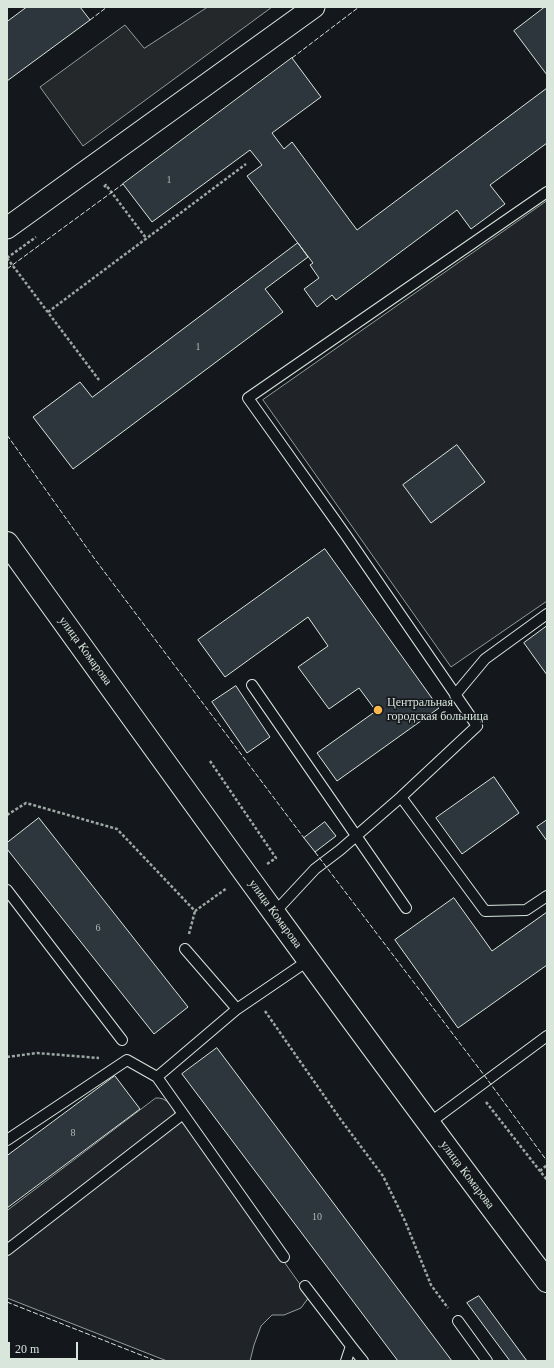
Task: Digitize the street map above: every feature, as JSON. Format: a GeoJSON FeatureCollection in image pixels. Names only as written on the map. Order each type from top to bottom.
{"type":"FeatureCollection","features":[{"type":"Feature","properties":{"kind":"main road","name":"улица Комарова"},"geometry":{"type":"LineString","coordinates":[[7,543],[172,774],[428,1124],[547,1281]]}},
{"type":"Feature","properties":{"kind":"street"},"geometry":{"type":"LineString","coordinates":[[7,228],[314,7]]}},
{"type":"Feature","properties":{"kind":"lane"},"geometry":{"type":"LineString","coordinates":[[274,913],[315,869],[401,797],[477,726],[345,534],[248,398],[547,192]]}},
{"type":"Feature","properties":{"kind":"lane"},"geometry":{"type":"LineString","coordinates":[[455,695],[485,659],[547,614]]}},
{"type":"Feature","properties":{"kind":"lane"},"geometry":{"type":"LineString","coordinates":[[252,685],[406,908]]}},
{"type":"Feature","properties":{"kind":"lane"},"geometry":{"type":"LineString","coordinates":[[401,797],[485,911],[526,910],[547,896]]}},
{"type":"Feature","properties":{"kind":"lane"},"geometry":{"type":"LineString","coordinates":[[7,890],[122,1040]]}},
{"type":"Feature","properties":{"kind":"lane"},"geometry":{"type":"LineString","coordinates":[[185,948],[237,1009]]}},
{"type":"Feature","properties":{"kind":"lane"},"geometry":{"type":"LineString","coordinates":[[157,1077],[237,1009],[309,960]]}},
{"type":"Feature","properties":{"kind":"lane"},"geometry":{"type":"LineString","coordinates":[[428,1124],[547,1036]]}},
{"type":"Feature","properties":{"kind":"lane"},"geometry":{"type":"LineString","coordinates":[[7,1140],[127,1060],[157,1077],[284,1257]]}},
{"type":"Feature","properties":{"kind":"lane"},"geometry":{"type":"LineString","coordinates":[[7,1250],[183,1114]]}},
{"type":"Feature","properties":{"kind":"lane"},"geometry":{"type":"LineString","coordinates":[[305,1286],[363,1361]]}},
{"type":"Feature","properties":{"kind":"lane"},"geometry":{"type":"LineString","coordinates":[[458,1321],[487,1361]]}},
{"type":"Feature","properties":{"kind":"lane"},"geometry":{"type":"LineString","coordinates":[[346,1361],[351,1346]]}},
{"type":"Feature","properties":{"kind":"path"},"geometry":{"type":"LineString","coordinates":[[48,312],[246,164]]}},
{"type":"Feature","properties":{"kind":"path"},"geometry":{"type":"LineString","coordinates":[[99,190],[106,186],[146,238]]}},
{"type":"Feature","properties":{"kind":"path"},"geometry":{"type":"LineString","coordinates":[[37,236],[7,258],[99,380]]}},
{"type":"Feature","properties":{"kind":"path"},"geometry":{"type":"LineString","coordinates":[[185,948],[195,911],[247,875],[276,858],[210,761]]}},
{"type":"Feature","properties":{"kind":"path"},"geometry":{"type":"LineString","coordinates":[[7,815],[26,803],[117,829],[195,911]]}},
{"type":"Feature","properties":{"kind":"path"},"geometry":{"type":"LineString","coordinates":[[254,996],[337,1114],[383,1176],[405,1221],[431,1286],[458,1321]]}},
{"type":"Feature","properties":{"kind":"path"},"geometry":{"type":"LineString","coordinates":[[7,1057],[37,1053],[127,1060]]}},
{"type":"Feature","properties":{"kind":"path"},"geometry":{"type":"LineString","coordinates":[[475,1088],[547,1180]]}},
{"type":"Feature","properties":{"kind":"path"},"geometry":{"type":"LineString","coordinates":[[540,1171],[547,1165]]}},
{"type":"Feature","properties":{"kind":"shaded area"},"geometry":{"type":"Polygon","coordinates":[[[208,7],[272,7],[83,146],[40,87],[125,25],[144,48],[208,7]]]}},
{"type":"Feature","properties":{"kind":"shaded area"},"geometry":{"type":"Polygon","coordinates":[[[547,201],[547,601],[451,667],[263,400],[547,201]]]}},
{"type":"Feature","properties":{"kind":"shaded area"},"geometry":{"type":"Polygon","coordinates":[[[156,1098],[163,1099],[171,1105],[176,1115],[7,1246],[7,1211],[156,1098]]]}},
{"type":"Feature","properties":{"kind":"shaded area"},"geometry":{"type":"Polygon","coordinates":[[[183,1119],[309,1297],[301,1308],[284,1315],[272,1315],[261,1326],[250,1361],[167,1361],[7,1298],[7,1256],[183,1119]]]}},
{"type":"Feature","properties":{"kind":"building"},"geometry":{"type":"Polygon","coordinates":[[[27,7],[80,7],[90,20],[7,81],[7,22],[27,7]]]}},
{"type":"Feature","properties":{"kind":"building"},"geometry":{"type":"Polygon","coordinates":[[[547,7],[547,75],[514,31],[547,7]]]}},
{"type":"Feature","properties":{"kind":"building"},"geometry":{"type":"Polygon","coordinates":[[[292,58],[321,97],[272,133],[284,149],[292,142],[357,230],[547,88],[547,143],[490,185],[505,204],[471,229],[457,210],[336,300],[332,295],[317,307],[304,289],[319,278],[310,265],[313,263],[247,176],[262,165],[250,150],[152,222],[123,184],[292,58]]]}},
{"type":"Feature","properties":{"kind":"building"},"geometry":{"type":"Polygon","coordinates":[[[298,243],[308,257],[265,289],[283,312],[73,469],[33,417],[80,382],[92,397],[298,243]]]}},
{"type":"Feature","properties":{"kind":"building"},"geometry":{"type":"Polygon","coordinates":[[[457,445],[485,482],[431,523],[403,485],[457,445]]]}},
{"type":"Feature","properties":{"kind":"building"},"geometry":{"type":"Polygon","coordinates":[[[325,549],[439,708],[337,781],[317,753],[376,711],[359,688],[329,709],[298,667],[328,646],[308,617],[225,677],[198,640],[325,549]]]}},
{"type":"Feature","properties":{"kind":"building"},"geometry":{"type":"Polygon","coordinates":[[[547,626],[547,675],[524,643],[547,626]]]}},
{"type":"Feature","properties":{"kind":"building"},"geometry":{"type":"Polygon","coordinates":[[[236,686],[270,737],[247,753],[212,702],[236,686]]]}},
{"type":"Feature","properties":{"kind":"building"},"geometry":{"type":"Polygon","coordinates":[[[494,777],[519,813],[462,854],[436,818],[494,777]]]}},
{"type":"Feature","properties":{"kind":"building"},"geometry":{"type":"Polygon","coordinates":[[[39,818],[188,1007],[154,1034],[7,849],[7,843],[39,818]]]}},
{"type":"Feature","properties":{"kind":"building"},"geometry":{"type":"Polygon","coordinates":[[[547,820],[547,841],[537,827],[547,820]]]}},
{"type":"Feature","properties":{"kind":"building"},"geometry":{"type":"Polygon","coordinates":[[[325,822],[336,836],[315,852],[304,838],[325,822]]]}},
{"type":"Feature","properties":{"kind":"building"},"geometry":{"type":"Polygon","coordinates":[[[454,898],[492,951],[547,912],[547,965],[458,1028],[395,940],[454,898]]]}},
{"type":"Feature","properties":{"kind":"building"},"geometry":{"type":"Polygon","coordinates":[[[217,1048],[452,1361],[398,1361],[182,1074],[217,1048]]]}},
{"type":"Feature","properties":{"kind":"building"},"geometry":{"type":"Polygon","coordinates":[[[115,1076],[140,1109],[7,1208],[7,1156],[115,1076]]]}},
{"type":"Feature","properties":{"kind":"building"},"geometry":{"type":"Polygon","coordinates":[[[479,1296],[527,1361],[510,1361],[467,1303],[479,1296]]]}},
{"type":"Feature","properties":{"kind":"fence"},"geometry":{"type":"LineString","coordinates":[[90,20],[107,7]]}},
{"type":"Feature","properties":{"kind":"fence"},"geometry":{"type":"LineString","coordinates":[[292,58],[359,7]]}},
{"type":"Feature","properties":{"kind":"fence"},"geometry":{"type":"LineString","coordinates":[[7,269],[123,184]]}},
{"type":"Feature","properties":{"kind":"fence"},"geometry":{"type":"LineString","coordinates":[[7,435],[94,558],[304,838]]}},
{"type":"Feature","properties":{"kind":"fence"},"geometry":{"type":"LineString","coordinates":[[315,852],[487,1079],[547,1161]]}},
{"type":"Feature","properties":{"kind":"fence"},"geometry":{"type":"LineString","coordinates":[[7,1302],[156,1361]]}},
{"type":"Feature","properties":{"kind":"place","name":"Центральная городская больница"},"geometry":{"type":"Point","coordinates":[378,710]}}]}
